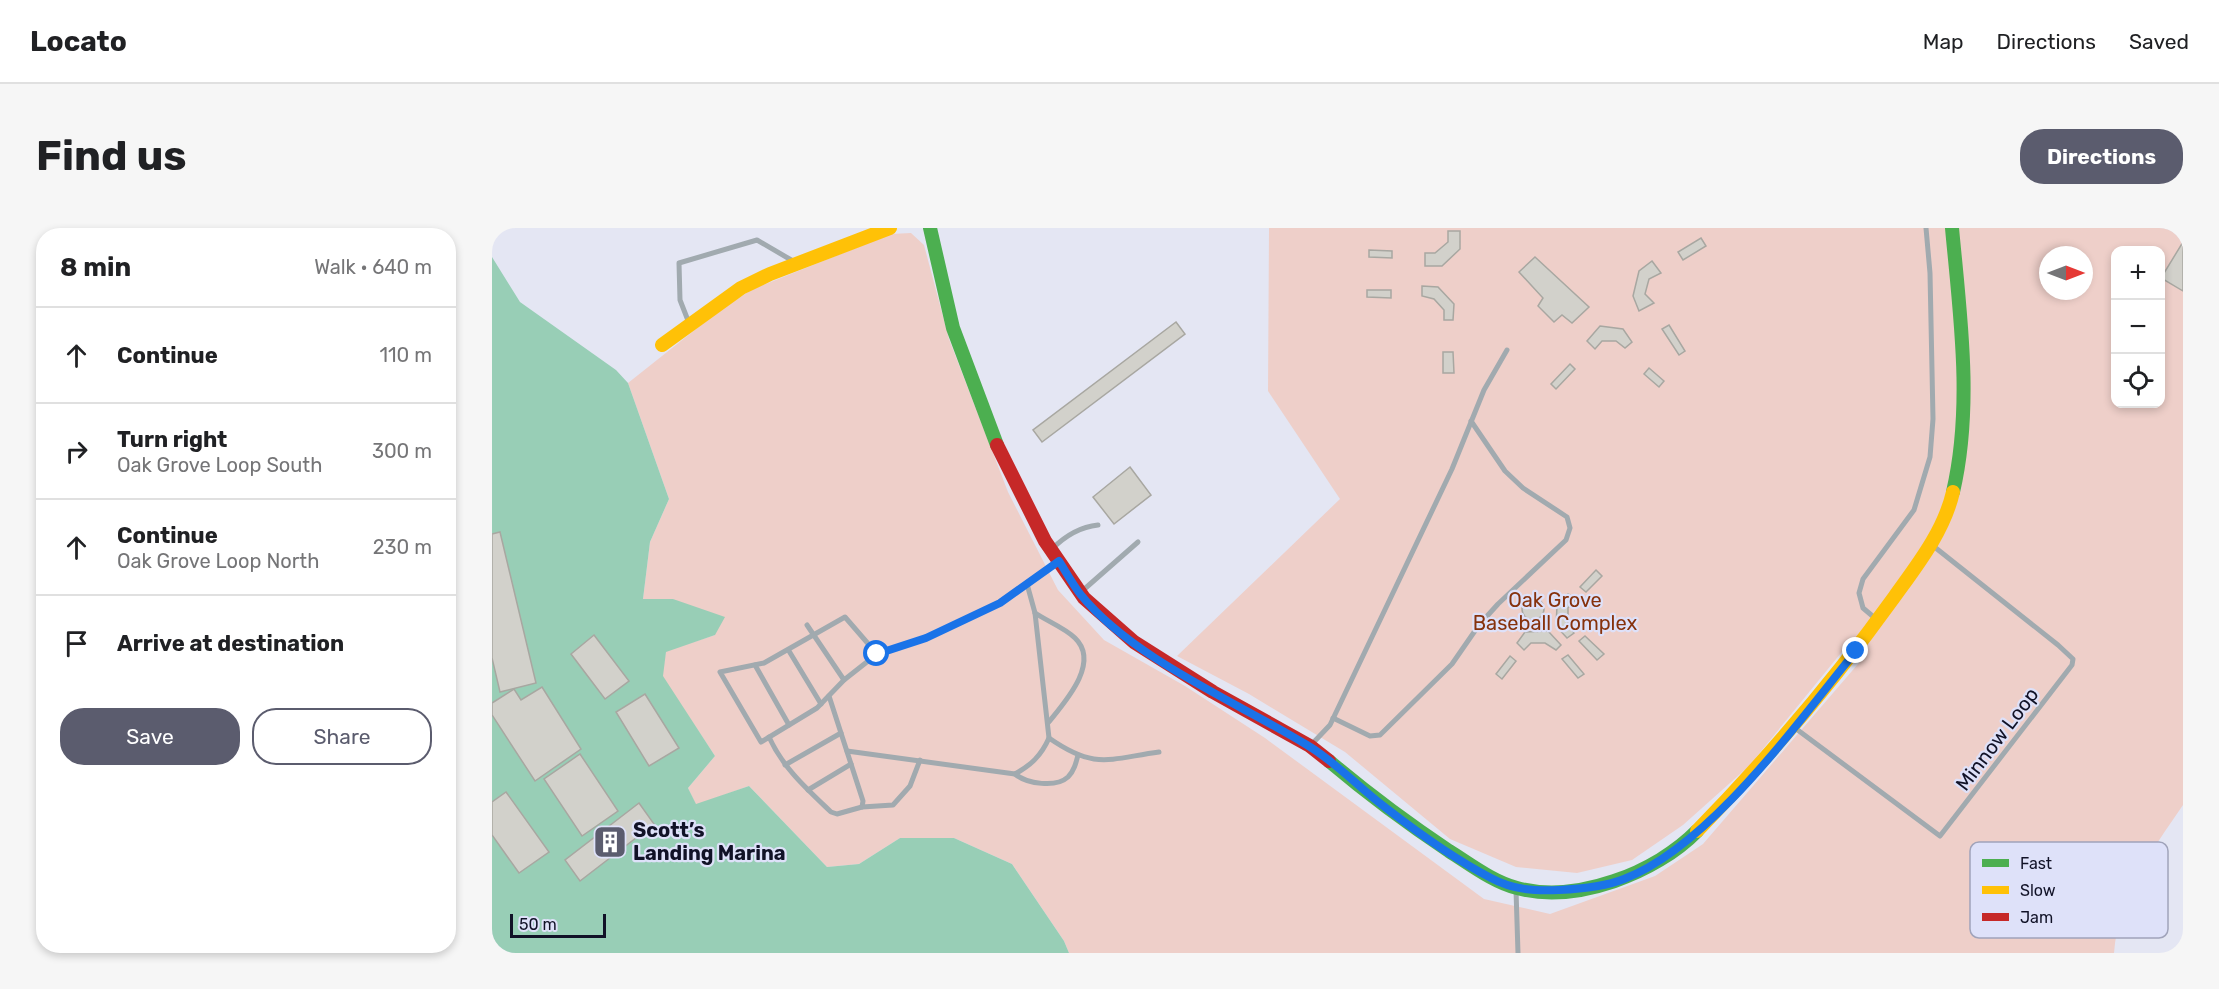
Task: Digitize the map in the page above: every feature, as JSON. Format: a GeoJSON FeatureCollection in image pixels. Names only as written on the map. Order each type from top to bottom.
{"type":"FeatureCollection","features":[{"type":"Feature","properties":{"kind":"street"},"geometry":{"type":"LineString","coordinates":[[662,345],[689,323],[741,288],[890,228]]}},
{"type":"Feature","properties":{"kind":"street"},"geometry":{"type":"LineString","coordinates":[[930,228],[938,273],[969,376],[1000,453],[1054,556],[1080,593],[1134,642],[1213,692],[1310,746],[1387,810],[1492,879],[1516,888],[1579,889],[1623,879],[1660,860],[1688,841],[1794,727],[1878,620],[1931,544],[1951,500],[1958,470],[1962,429],[1962,342],[1952,228]]}},
{"type":"Feature","properties":{"kind":"lane"},"geometry":{"type":"LineString","coordinates":[[1878,620],[1863,608],[1859,593],[1863,579],[1914,510],[1930,457],[1933,419],[1926,228]]}},
{"type":"Feature","properties":{"kind":"lane"},"geometry":{"type":"LineString","coordinates":[[689,323],[680,300],[679,263],[757,240],[798,264]]}},
{"type":"Feature","properties":{"kind":"lane"},"geometry":{"type":"LineString","coordinates":[[1310,746],[1324,734],[1334,718],[1452,469],[1484,390],[1507,350]]}},
{"type":"Feature","properties":{"kind":"lane"},"geometry":{"type":"LineString","coordinates":[[1334,718],[1370,736],[1380,735],[1452,664],[1479,625],[1498,604],[1566,540],[1570,528],[1567,517],[1523,488],[1505,471],[1471,421]]}},
{"type":"Feature","properties":{"kind":"lane"},"geometry":{"type":"LineString","coordinates":[[877,654],[845,617],[789,651],[755,665],[720,672],[761,742],[821,704],[843,680],[877,654],[926,638],[1000,603],[1027,584],[1054,556],[1065,537],[1087,527],[1098,525]]}},
{"type":"Feature","properties":{"kind":"lane"},"geometry":{"type":"LineString","coordinates":[[1080,593],[1138,542]]}},
{"type":"Feature","properties":{"kind":"lane","name":"Minnow Loop"},"geometry":{"type":"LineString","coordinates":[[1794,727],[1940,836],[2072,665],[2073,659],[2058,645],[1931,544]]}},
{"type":"Feature","properties":{"kind":"lane"},"geometry":{"type":"LineString","coordinates":[[1015,774],[1030,766],[1042,753],[1049,738],[1035,613],[1027,584]]}},
{"type":"Feature","properties":{"kind":"lane"},"geometry":{"type":"LineString","coordinates":[[1035,613],[1076,638],[1084,655],[1076,687],[1048,723]]}},
{"type":"Feature","properties":{"kind":"lane"},"geometry":{"type":"LineString","coordinates":[[807,625],[843,680]]}},
{"type":"Feature","properties":{"kind":"lane"},"geometry":{"type":"LineString","coordinates":[[789,651],[821,704]]}},
{"type":"Feature","properties":{"kind":"lane"},"geometry":{"type":"LineString","coordinates":[[755,665],[789,725]]}},
{"type":"Feature","properties":{"kind":"lane"},"geometry":{"type":"LineString","coordinates":[[829,696],[862,804]]}},
{"type":"Feature","properties":{"kind":"lane"},"geometry":{"type":"LineString","coordinates":[[785,765],[841,734]]}},
{"type":"Feature","properties":{"kind":"lane"},"geometry":{"type":"LineString","coordinates":[[768,737],[785,765],[831,812],[837,814],[862,804],[893,806],[910,786],[920,760]]}},
{"type":"Feature","properties":{"kind":"lane"},"geometry":{"type":"LineString","coordinates":[[1049,738],[1090,760],[1116,760],[1159,752]]}},
{"type":"Feature","properties":{"kind":"lane"},"geometry":{"type":"LineString","coordinates":[[847,751],[1015,774],[1022,780],[1058,783],[1068,777],[1078,755]]}},
{"type":"Feature","properties":{"kind":"lane"},"geometry":{"type":"LineString","coordinates":[[808,790],[851,764]]}},
{"type":"Feature","properties":{"kind":"lane"},"geometry":{"type":"LineString","coordinates":[[1516,888],[1518,953]]}},
{"type":"Feature","properties":{"kind":"green space","name":"Oak Grove Baseball Complex"},"geometry":{"type":"Polygon","coordinates":[[[1269,228],[2183,228],[2183,805],[2158,842],[1970,842],[1970,938],[2116,938],[2114,953],[1069,953],[1064,941],[1012,864],[954,838],[900,838],[859,864],[827,867],[749,786],[696,805],[688,788],[715,756],[662,676],[666,651],[715,635],[673,599],[643,599],[650,542],[669,499],[628,383],[720,310],[753,289],[891,234],[911,233],[924,245],[949,339],[1008,492],[1058,590],[1104,640],[1185,686],[1265,738],[1484,899],[1550,914],[1655,876],[1703,844],[1864,657],[1854,637],[1749,766],[1683,825],[1632,860],[1577,873],[1516,867],[1450,839],[1345,752],[1249,694],[1177,656],[1340,499],[1268,391],[1269,228]]]}},
{"type":"Feature","properties":{"kind":"shaded area"},"geometry":{"type":"Polygon","coordinates":[[[492,257],[520,302],[616,370],[628,383],[669,499],[650,542],[643,599],[673,599],[725,617],[715,635],[666,652],[663,676],[715,756],[688,788],[696,804],[749,786],[827,867],[859,864],[900,838],[954,838],[1012,864],[1064,941],[1069,953],[492,953],[492,257]]]}},
{"type":"Feature","properties":{"kind":"building"},"geometry":{"type":"Polygon","coordinates":[[[1448,231],[1460,231],[1460,249],[1442,266],[1425,266],[1425,253],[1435,253],[1448,242],[1448,231]]]}},
{"type":"Feature","properties":{"kind":"building"},"geometry":{"type":"Polygon","coordinates":[[[1701,238],[1706,246],[1683,260],[1678,252],[1701,238]]]}},
{"type":"Feature","properties":{"kind":"building"},"geometry":{"type":"Polygon","coordinates":[[[2183,242],[2183,291],[2165,280],[2165,271],[2183,242]]]}},
{"type":"Feature","properties":{"kind":"building"},"geometry":{"type":"Polygon","coordinates":[[[1369,250],[1392,251],[1392,258],[1369,257],[1369,250]]]}},
{"type":"Feature","properties":{"kind":"building"},"geometry":{"type":"Polygon","coordinates":[[[1535,257],[1589,307],[1572,323],[1562,315],[1554,322],[1538,306],[1543,298],[1519,272],[1535,257]]]}},
{"type":"Feature","properties":{"kind":"building"},"geometry":{"type":"Polygon","coordinates":[[[1652,261],[1661,273],[1649,279],[1645,294],[1654,303],[1639,311],[1633,296],[1639,271],[1652,261]]]}},
{"type":"Feature","properties":{"kind":"building"},"geometry":{"type":"Polygon","coordinates":[[[1422,286],[1438,287],[1454,304],[1453,320],[1444,320],[1444,310],[1434,299],[1422,296],[1422,286]]]}},
{"type":"Feature","properties":{"kind":"building"},"geometry":{"type":"Polygon","coordinates":[[[1367,290],[1391,290],[1391,298],[1367,297],[1367,290]]]}},
{"type":"Feature","properties":{"kind":"building"},"geometry":{"type":"Polygon","coordinates":[[[1176,322],[1185,334],[1042,442],[1033,430],[1176,322]]]}},
{"type":"Feature","properties":{"kind":"building"},"geometry":{"type":"Polygon","coordinates":[[[1669,325],[1685,351],[1679,355],[1662,329],[1669,325]]]}},
{"type":"Feature","properties":{"kind":"building"},"geometry":{"type":"Polygon","coordinates":[[[1600,326],[1623,329],[1632,342],[1625,348],[1616,341],[1602,341],[1595,349],[1587,341],[1600,326]]]}},
{"type":"Feature","properties":{"kind":"building"},"geometry":{"type":"Polygon","coordinates":[[[1443,352],[1453,352],[1454,373],[1443,373],[1443,352]]]}},
{"type":"Feature","properties":{"kind":"building"},"geometry":{"type":"Polygon","coordinates":[[[1570,364],[1575,369],[1556,389],[1551,384],[1570,364]]]}},
{"type":"Feature","properties":{"kind":"building"},"geometry":{"type":"Polygon","coordinates":[[[1649,368],[1664,381],[1659,387],[1644,374],[1649,368]]]}},
{"type":"Feature","properties":{"kind":"building"},"geometry":{"type":"Polygon","coordinates":[[[1130,467],[1151,495],[1114,524],[1093,497],[1130,467]]]}},
{"type":"Feature","properties":{"kind":"building"},"geometry":{"type":"Polygon","coordinates":[[[500,532],[536,683],[500,692],[492,658],[492,534],[500,532]]]}},
{"type":"Feature","properties":{"kind":"building"},"geometry":{"type":"Polygon","coordinates":[[[1596,570],[1602,576],[1586,592],[1580,587],[1596,570]]]}},
{"type":"Feature","properties":{"kind":"building"},"geometry":{"type":"Polygon","coordinates":[[[1568,594],[1576,599],[1568,608],[1568,623],[1574,633],[1567,638],[1556,626],[1557,606],[1568,594]]]}},
{"type":"Feature","properties":{"kind":"building"},"geometry":{"type":"Polygon","coordinates":[[[1533,598],[1541,601],[1544,609],[1541,617],[1533,620],[1525,617],[1522,609],[1525,601],[1533,598]]]}},
{"type":"Feature","properties":{"kind":"building"},"geometry":{"type":"Polygon","coordinates":[[[1548,631],[1561,645],[1556,650],[1545,643],[1531,643],[1524,650],[1517,643],[1525,632],[1548,631]]]}},
{"type":"Feature","properties":{"kind":"building"},"geometry":{"type":"Polygon","coordinates":[[[594,635],[629,681],[605,699],[571,654],[594,635]]]}},
{"type":"Feature","properties":{"kind":"building"},"geometry":{"type":"Polygon","coordinates":[[[1585,636],[1604,654],[1597,660],[1579,641],[1585,636]]]}},
{"type":"Feature","properties":{"kind":"building"},"geometry":{"type":"Polygon","coordinates":[[[1568,655],[1584,674],[1578,678],[1562,659],[1568,655]]]}},
{"type":"Feature","properties":{"kind":"building"},"geometry":{"type":"Polygon","coordinates":[[[1510,656],[1516,661],[1502,679],[1496,674],[1510,656]]]}},
{"type":"Feature","properties":{"kind":"building"},"geometry":{"type":"Polygon","coordinates":[[[542,687],[581,749],[535,781],[492,715],[492,703],[514,689],[521,700],[542,687]]]}},
{"type":"Feature","properties":{"kind":"building"},"geometry":{"type":"Polygon","coordinates":[[[645,694],[679,748],[649,766],[616,712],[645,694]]]}},
{"type":"Feature","properties":{"kind":"building"},"geometry":{"type":"Polygon","coordinates":[[[580,754],[618,811],[582,836],[544,779],[580,754]]]}},
{"type":"Feature","properties":{"kind":"building"},"geometry":{"type":"Polygon","coordinates":[[[506,792],[549,852],[519,873],[492,835],[492,802],[506,792]]]}},
{"type":"Feature","properties":{"kind":"building","name":"Scott’s Landing Marina"},"geometry":{"type":"Polygon","coordinates":[[[639,803],[654,824],[580,881],[565,860],[639,803]]]}},
{"type":"Feature","properties":{"kind":"traffic: fast"},"geometry":{"type":"LineString","coordinates":[[930,228],[953,328],[997,445]]}},
{"type":"Feature","properties":{"kind":"traffic: fast"},"geometry":{"type":"LineString","coordinates":[[1952,228],[1961,327],[1964,394],[1959,460],[1953,492]]}},
{"type":"Feature","properties":{"kind":"traffic: fast"},"geometry":{"type":"LineString","coordinates":[[1329,761],[1388,808],[1449,851],[1490,877],[1517,888],[1540,892],[1564,892],[1614,881],[1660,860],[1697,831]]}},
{"type":"Feature","properties":{"kind":"traffic: slow"},"geometry":{"type":"LineString","coordinates":[[662,345],[741,288],[770,274],[890,228]]}},
{"type":"Feature","properties":{"kind":"traffic: slow"},"geometry":{"type":"LineString","coordinates":[[1697,831],[1750,775],[1849,658],[1929,547],[1937,534],[1953,492]]}},
{"type":"Feature","properties":{"kind":"traffic: jam"},"geometry":{"type":"LineString","coordinates":[[997,445],[1045,541],[1084,598],[1134,642],[1213,692],[1310,746],[1329,761]]}},
{"type":"Feature","properties":{"kind":"place","name":"Scott’s Landing Marina"},"geometry":{"type":"Point","coordinates":[610,842]}},
{"type":"Feature","properties":{"kind":"route"},"geometry":{"type":"LineString","coordinates":[[877,654],[926,638],[1000,603],[1059,561],[1084,598],[1134,642],[1213,692],[1310,746],[1387,810],[1492,879],[1516,888],[1538,891],[1579,889],[1623,879],[1660,860],[1688,841],[1769,757],[1856,651]]}}]}
